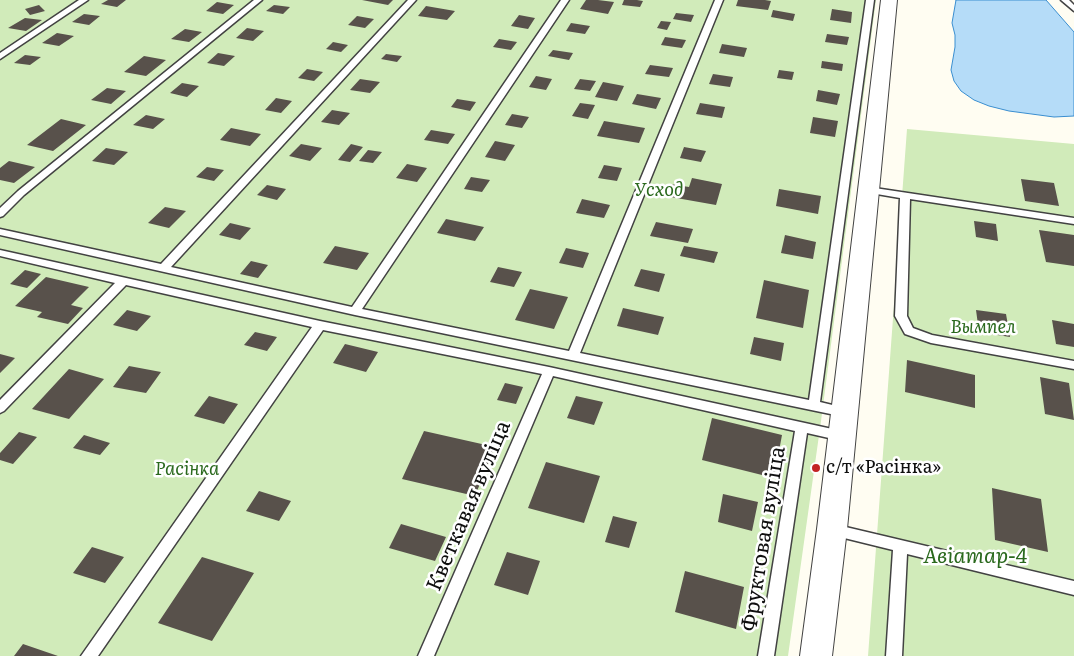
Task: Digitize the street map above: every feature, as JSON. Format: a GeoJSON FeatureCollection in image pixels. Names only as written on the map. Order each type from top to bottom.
{"type":"FeatureCollection","features":[{"type":"Feature","properties":{"kind":"street"},"geometry":{"type":"LineString","coordinates":[[816,656],[832,530],[889,0]]}},
{"type":"Feature","properties":{"kind":"lane"},"geometry":{"type":"LineString","coordinates":[[0,57],[84,0]]}},
{"type":"Feature","properties":{"kind":"lane"},"geometry":{"type":"LineString","coordinates":[[0,214],[21,193],[258,0]]}},
{"type":"Feature","properties":{"kind":"lane"},"geometry":{"type":"LineString","coordinates":[[163,269],[412,0]]}},
{"type":"Feature","properties":{"kind":"lane"},"geometry":{"type":"LineString","coordinates":[[355,311],[565,0]]}},
{"type":"Feature","properties":{"kind":"lane"},"geometry":{"type":"LineString","coordinates":[[573,355],[719,0]]}},
{"type":"Feature","properties":{"kind":"lane"},"geometry":{"type":"LineString","coordinates":[[814,405],[870,0]]}},
{"type":"Feature","properties":{"kind":"lane"},"geometry":{"type":"LineString","coordinates":[[1065,0],[1074,9]]}},
{"type":"Feature","properties":{"kind":"lane"},"geometry":{"type":"LineString","coordinates":[[868,190],[1074,221]]}},
{"type":"Feature","properties":{"kind":"lane"},"geometry":{"type":"LineString","coordinates":[[905,196],[901,316],[909,332],[931,339],[1074,364]]}},
{"type":"Feature","properties":{"kind":"lane"},"geometry":{"type":"LineString","coordinates":[[0,232],[355,311],[844,412]]}},
{"type":"Feature","properties":{"kind":"lane"},"geometry":{"type":"LineString","coordinates":[[0,253],[320,325],[549,371],[842,436]]}},
{"type":"Feature","properties":{"kind":"lane"},"geometry":{"type":"LineString","coordinates":[[0,408],[124,280]]}},
{"type":"Feature","properties":{"kind":"lane"},"geometry":{"type":"LineString","coordinates":[[89,656],[320,325]]}},
{"type":"Feature","properties":{"kind":"lane","name":"Кветкавая вуліца"},"geometry":{"type":"LineString","coordinates":[[426,656],[549,371]]}},
{"type":"Feature","properties":{"kind":"lane","name":"Фруктовая вуліца"},"geometry":{"type":"LineString","coordinates":[[766,656],[802,428]]}},
{"type":"Feature","properties":{"kind":"lane"},"geometry":{"type":"LineString","coordinates":[[832,530],[1074,588]]}},
{"type":"Feature","properties":{"kind":"lane"},"geometry":{"type":"LineString","coordinates":[[894,656],[900,546]]}},
{"type":"Feature","properties":{"kind":"green space"},"geometry":{"type":"Polygon","coordinates":[[[0,0],[876,0],[788,656],[0,656],[0,0]]]}},
{"type":"Feature","properties":{"kind":"green space"},"geometry":{"type":"Polygon","coordinates":[[[907,129],[1074,144],[1074,656],[868,656],[907,129]]]}},
{"type":"Feature","properties":{"kind":"water"},"geometry":{"type":"Polygon","coordinates":[[[956,0],[1046,0],[1074,32],[1074,116],[1054,117],[1009,111],[974,100],[961,91],[954,81],[951,70],[955,47],[952,23],[956,0]]]}},
{"type":"Feature","properties":{"kind":"building"},"geometry":{"type":"Polygon","coordinates":[[[108,0],[126,0],[117,7],[101,4],[108,0]]]}},
{"type":"Feature","properties":{"kind":"building"},"geometry":{"type":"Polygon","coordinates":[[[362,0],[393,0],[388,5],[362,0]]]}},
{"type":"Feature","properties":{"kind":"building"},"geometry":{"type":"Polygon","coordinates":[[[586,0],[614,2],[608,14],[580,9],[586,0]]]}},
{"type":"Feature","properties":{"kind":"building"},"geometry":{"type":"Polygon","coordinates":[[[624,0],[643,1],[640,7],[622,5],[624,0]]]}},
{"type":"Feature","properties":{"kind":"building"},"geometry":{"type":"Polygon","coordinates":[[[738,0],[771,1],[768,10],[736,6],[738,0]]]}},
{"type":"Feature","properties":{"kind":"building"},"geometry":{"type":"Polygon","coordinates":[[[217,2],[234,5],[223,14],[206,11],[217,2]]]}},
{"type":"Feature","properties":{"kind":"building"},"geometry":{"type":"Polygon","coordinates":[[[39,5],[45,11],[30,15],[25,9],[39,5]]]}},
{"type":"Feature","properties":{"kind":"building"},"geometry":{"type":"Polygon","coordinates":[[[274,5],[290,7],[283,14],[266,11],[274,5]]]}},
{"type":"Feature","properties":{"kind":"building"},"geometry":{"type":"Polygon","coordinates":[[[426,6],[455,11],[447,20],[418,16],[426,6]]]}},
{"type":"Feature","properties":{"kind":"building"},"geometry":{"type":"Polygon","coordinates":[[[832,9],[852,12],[851,23],[830,20],[832,9]]]}},
{"type":"Feature","properties":{"kind":"building"},"geometry":{"type":"Polygon","coordinates":[[[773,10],[795,14],[793,21],[771,17],[773,10]]]}},
{"type":"Feature","properties":{"kind":"building"},"geometry":{"type":"Polygon","coordinates":[[[676,13],[694,15],[691,22],[673,19],[676,13]]]}},
{"type":"Feature","properties":{"kind":"building"},"geometry":{"type":"Polygon","coordinates":[[[84,14],[100,16],[89,25],[72,22],[84,14]]]}},
{"type":"Feature","properties":{"kind":"building"},"geometry":{"type":"Polygon","coordinates":[[[519,15],[535,18],[528,29],[511,26],[519,15]]]}},
{"type":"Feature","properties":{"kind":"building"},"geometry":{"type":"Polygon","coordinates":[[[357,16],[374,19],[365,28],[348,25],[357,16]]]}},
{"type":"Feature","properties":{"kind":"building"},"geometry":{"type":"Polygon","coordinates":[[[25,18],[42,20],[26,31],[8,28],[25,18]]]}},
{"type":"Feature","properties":{"kind":"building"},"geometry":{"type":"Polygon","coordinates":[[[661,21],[671,22],[667,30],[657,28],[661,21]]]}},
{"type":"Feature","properties":{"kind":"building"},"geometry":{"type":"Polygon","coordinates":[[[571,23],[590,26],[585,34],[566,31],[571,23]]]}},
{"type":"Feature","properties":{"kind":"building"},"geometry":{"type":"Polygon","coordinates":[[[247,28],[264,31],[253,41],[236,38],[247,28]]]}},
{"type":"Feature","properties":{"kind":"building"},"geometry":{"type":"Polygon","coordinates":[[[185,29],[202,32],[189,42],[171,39],[185,29]]]}},
{"type":"Feature","properties":{"kind":"building"},"geometry":{"type":"Polygon","coordinates":[[[57,33],[74,36],[59,46],[42,43],[57,33]]]}},
{"type":"Feature","properties":{"kind":"building"},"geometry":{"type":"Polygon","coordinates":[[[827,34],[849,37],[847,45],[825,42],[827,34]]]}},
{"type":"Feature","properties":{"kind":"building"},"geometry":{"type":"Polygon","coordinates":[[[665,37],[686,40],[682,48],[661,45],[665,37]]]}},
{"type":"Feature","properties":{"kind":"building"},"geometry":{"type":"Polygon","coordinates":[[[499,39],[517,42],[511,50],[493,47],[499,39]]]}},
{"type":"Feature","properties":{"kind":"building"},"geometry":{"type":"Polygon","coordinates":[[[333,42],[348,45],[341,52],[326,49],[333,42]]]}},
{"type":"Feature","properties":{"kind":"building"},"geometry":{"type":"Polygon","coordinates":[[[722,44],[747,48],[744,57],[719,53],[722,44]]]}},
{"type":"Feature","properties":{"kind":"building"},"geometry":{"type":"Polygon","coordinates":[[[553,50],[573,53],[569,60],[548,56],[553,50]]]}},
{"type":"Feature","properties":{"kind":"building"},"geometry":{"type":"Polygon","coordinates":[[[218,53],[235,56],[224,66],[207,63],[218,53]]]}},
{"type":"Feature","properties":{"kind":"building"},"geometry":{"type":"Polygon","coordinates":[[[386,54],[402,56],[397,62],[381,59],[386,54]]]}},
{"type":"Feature","properties":{"kind":"building"},"geometry":{"type":"Polygon","coordinates":[[[25,55],[41,57],[30,65],[14,63],[25,55]]]}},
{"type":"Feature","properties":{"kind":"building"},"geometry":{"type":"Polygon","coordinates":[[[144,56],[166,60],[146,76],[124,72],[144,56]]]}},
{"type":"Feature","properties":{"kind":"building"},"geometry":{"type":"Polygon","coordinates":[[[822,61],[843,64],[842,71],[821,68],[822,61]]]}},
{"type":"Feature","properties":{"kind":"building"},"geometry":{"type":"Polygon","coordinates":[[[650,65],[673,68],[669,77],[645,74],[650,65]]]}},
{"type":"Feature","properties":{"kind":"building"},"geometry":{"type":"Polygon","coordinates":[[[307,69],[323,72],[314,81],[298,78],[307,69]]]}},
{"type":"Feature","properties":{"kind":"building"},"geometry":{"type":"Polygon","coordinates":[[[779,70],[794,72],[792,80],[777,78],[779,70]]]}},
{"type":"Feature","properties":{"kind":"building"},"geometry":{"type":"Polygon","coordinates":[[[713,74],[733,77],[730,87],[709,84],[713,74]]]}},
{"type":"Feature","properties":{"kind":"building"},"geometry":{"type":"Polygon","coordinates":[[[536,76],[552,79],[546,90],[529,87],[536,76]]]}},
{"type":"Feature","properties":{"kind":"building"},"geometry":{"type":"Polygon","coordinates":[[[360,79],[380,82],[370,93],[350,90],[360,79]]]}},
{"type":"Feature","properties":{"kind":"building"},"geometry":{"type":"Polygon","coordinates":[[[580,79],[596,81],[590,91],[574,89],[580,79]]]}},
{"type":"Feature","properties":{"kind":"building"},"geometry":{"type":"Polygon","coordinates":[[[603,82],[624,86],[617,101],[595,97],[603,82]]]}},
{"type":"Feature","properties":{"kind":"building"},"geometry":{"type":"Polygon","coordinates":[[[182,83],[199,86],[187,97],[170,93],[182,83]]]}},
{"type":"Feature","properties":{"kind":"building"},"geometry":{"type":"Polygon","coordinates":[[[107,88],[126,91],[111,104],[91,100],[107,88]]]}},
{"type":"Feature","properties":{"kind":"building"},"geometry":{"type":"Polygon","coordinates":[[[818,90],[840,94],[837,105],[816,101],[818,90]]]}},
{"type":"Feature","properties":{"kind":"building"},"geometry":{"type":"Polygon","coordinates":[[[637,94],[661,98],[656,109],[632,104],[637,94]]]}},
{"type":"Feature","properties":{"kind":"building"},"geometry":{"type":"Polygon","coordinates":[[[276,98],[292,101],[281,113],[265,110],[276,98]]]}},
{"type":"Feature","properties":{"kind":"building"},"geometry":{"type":"Polygon","coordinates":[[[457,99],[476,102],[470,111],[451,107],[457,99]]]}},
{"type":"Feature","properties":{"kind":"building"},"geometry":{"type":"Polygon","coordinates":[[[580,103],[595,105],[588,119],[572,116],[580,103]]]}},
{"type":"Feature","properties":{"kind":"building"},"geometry":{"type":"Polygon","coordinates":[[[700,103],[725,107],[722,118],[696,114],[700,103]]]}},
{"type":"Feature","properties":{"kind":"building"},"geometry":{"type":"Polygon","coordinates":[[[332,110],[350,113],[339,125],[321,122],[332,110]]]}},
{"type":"Feature","properties":{"kind":"building"},"geometry":{"type":"Polygon","coordinates":[[[512,114],[529,117],[522,128],[505,125],[512,114]]]}},
{"type":"Feature","properties":{"kind":"building"},"geometry":{"type":"Polygon","coordinates":[[[146,115],[165,119],[153,129],[133,125],[146,115]]]}},
{"type":"Feature","properties":{"kind":"building"},"geometry":{"type":"Polygon","coordinates":[[[813,117],[838,121],[835,137],[810,133],[813,117]]]}},
{"type":"Feature","properties":{"kind":"building"},"geometry":{"type":"Polygon","coordinates":[[[61,119],[86,125],[53,151],[27,145],[61,119]]]}},
{"type":"Feature","properties":{"kind":"building"},"geometry":{"type":"Polygon","coordinates":[[[604,121],[645,128],[639,143],[597,136],[604,121]]]}},
{"type":"Feature","properties":{"kind":"building"},"geometry":{"type":"Polygon","coordinates":[[[231,128],[261,134],[250,146],[220,140],[231,128]]]}},
{"type":"Feature","properties":{"kind":"building"},"geometry":{"type":"Polygon","coordinates":[[[431,130],[455,134],[448,144],[424,140],[431,130]]]}},
{"type":"Feature","properties":{"kind":"building"},"geometry":{"type":"Polygon","coordinates":[[[495,141],[515,145],[505,161],[485,157],[495,141]]]}},
{"type":"Feature","properties":{"kind":"building"},"geometry":{"type":"Polygon","coordinates":[[[301,144],[322,148],[310,161],[289,156],[301,144]]]}},
{"type":"Feature","properties":{"kind":"building"},"geometry":{"type":"Polygon","coordinates":[[[351,144],[363,147],[350,162],[338,160],[351,144]]]}},
{"type":"Feature","properties":{"kind":"building"},"geometry":{"type":"Polygon","coordinates":[[[684,147],[706,151],[701,162],[680,158],[684,147]]]}},
{"type":"Feature","properties":{"kind":"building"},"geometry":{"type":"Polygon","coordinates":[[[106,148],[128,152],[114,165],[92,161],[106,148]]]}},
{"type":"Feature","properties":{"kind":"building"},"geometry":{"type":"Polygon","coordinates":[[[368,150],[382,152],[373,163],[359,161],[368,150]]]}},
{"type":"Feature","properties":{"kind":"building"},"geometry":{"type":"Polygon","coordinates":[[[9,161],[35,167],[14,183],[0,180],[0,168],[9,161]]]}},
{"type":"Feature","properties":{"kind":"building"},"geometry":{"type":"Polygon","coordinates":[[[407,164],[427,168],[417,182],[396,178],[407,164]]]}},
{"type":"Feature","properties":{"kind":"building"},"geometry":{"type":"Polygon","coordinates":[[[604,165],[622,168],[617,181],[598,178],[604,165]]]}},
{"type":"Feature","properties":{"kind":"building"},"geometry":{"type":"Polygon","coordinates":[[[207,167],[224,170],[214,181],[196,177],[207,167]]]}},
{"type":"Feature","properties":{"kind":"building"},"geometry":{"type":"Polygon","coordinates":[[[471,177],[490,180],[482,192],[464,189],[471,177]]]}},
{"type":"Feature","properties":{"kind":"building"},"geometry":{"type":"Polygon","coordinates":[[[692,178],[722,184],[716,205],[665,196],[670,184],[689,187],[692,178]]]}},
{"type":"Feature","properties":{"kind":"building"},"geometry":{"type":"Polygon","coordinates":[[[1021,179],[1054,183],[1059,206],[1025,201],[1021,179]]]}},
{"type":"Feature","properties":{"kind":"building"},"geometry":{"type":"Polygon","coordinates":[[[267,185],[286,189],[277,200],[257,195],[267,185]]]}},
{"type":"Feature","properties":{"kind":"building"},"geometry":{"type":"Polygon","coordinates":[[[779,189],[821,196],[818,214],[776,206],[779,189]]]}},
{"type":"Feature","properties":{"kind":"building"},"geometry":{"type":"Polygon","coordinates":[[[582,199],[610,205],[604,218],[576,213],[582,199]]]}},
{"type":"Feature","properties":{"kind":"building"},"geometry":{"type":"Polygon","coordinates":[[[165,207],[186,211],[169,228],[148,223],[165,207]]]}},
{"type":"Feature","properties":{"kind":"building"},"geometry":{"type":"Polygon","coordinates":[[[446,219],[484,227],[475,241],[437,233],[446,219]]]}},
{"type":"Feature","properties":{"kind":"building"},"geometry":{"type":"Polygon","coordinates":[[[974,221],[996,224],[998,241],[976,237],[974,221]]]}},
{"type":"Feature","properties":{"kind":"building"},"geometry":{"type":"Polygon","coordinates":[[[656,222],[693,229],[688,243],[650,236],[656,222]]]}},
{"type":"Feature","properties":{"kind":"building"},"geometry":{"type":"Polygon","coordinates":[[[230,223],[251,228],[240,240],[219,235],[230,223]]]}},
{"type":"Feature","properties":{"kind":"building"},"geometry":{"type":"Polygon","coordinates":[[[1039,230],[1074,235],[1074,266],[1046,262],[1039,230]]]}},
{"type":"Feature","properties":{"kind":"building"},"geometry":{"type":"Polygon","coordinates":[[[785,235],[816,242],[813,259],[781,253],[785,235]]]}},
{"type":"Feature","properties":{"kind":"building"},"geometry":{"type":"Polygon","coordinates":[[[335,246],[369,253],[357,270],[323,263],[335,246]]]}},
{"type":"Feature","properties":{"kind":"building"},"geometry":{"type":"Polygon","coordinates":[[[684,246],[718,252],[714,263],[680,256],[684,246]]]}},
{"type":"Feature","properties":{"kind":"building"},"geometry":{"type":"Polygon","coordinates":[[[566,248],[589,253],[583,268],[559,263],[566,248]]]}},
{"type":"Feature","properties":{"kind":"building"},"geometry":{"type":"Polygon","coordinates":[[[251,261],[268,265],[258,278],[240,274],[251,261]]]}},
{"type":"Feature","properties":{"kind":"building"},"geometry":{"type":"Polygon","coordinates":[[[498,267],[522,272],[514,287],[490,282],[498,267]]]}},
{"type":"Feature","properties":{"kind":"building"},"geometry":{"type":"Polygon","coordinates":[[[641,269],[665,274],[659,292],[634,286],[641,269]]]}},
{"type":"Feature","properties":{"kind":"building"},"geometry":{"type":"Polygon","coordinates":[[[25,270],[41,274],[27,288],[10,284],[25,270]]]}},
{"type":"Feature","properties":{"kind":"building"},"geometry":{"type":"Polygon","coordinates":[[[46,277],[89,287],[71,305],[83,308],[68,324],[37,317],[42,312],[15,306],[46,277]]]}},
{"type":"Feature","properties":{"kind":"building"},"geometry":{"type":"Polygon","coordinates":[[[764,280],[809,290],[803,328],[756,318],[764,280]]]}},
{"type":"Feature","properties":{"kind":"building"},"geometry":{"type":"Polygon","coordinates":[[[530,289],[568,297],[554,329],[515,320],[530,289]]]}},
{"type":"Feature","properties":{"kind":"building"},"geometry":{"type":"Polygon","coordinates":[[[623,308],[664,317],[658,335],[617,326],[623,308]]]}},
{"type":"Feature","properties":{"kind":"building"},"geometry":{"type":"Polygon","coordinates":[[[127,310],[151,316],[137,331],[113,325],[127,310]]]}},
{"type":"Feature","properties":{"kind":"building"},"geometry":{"type":"Polygon","coordinates":[[[976,310],[1006,314],[1010,337],[979,332],[976,310]]]}},
{"type":"Feature","properties":{"kind":"building"},"geometry":{"type":"Polygon","coordinates":[[[1052,320],[1074,324],[1074,347],[1056,344],[1052,320]]]}},
{"type":"Feature","properties":{"kind":"building"},"geometry":{"type":"Polygon","coordinates":[[[255,332],[277,337],[267,351],[244,345],[255,332]]]}},
{"type":"Feature","properties":{"kind":"building"},"geometry":{"type":"Polygon","coordinates":[[[754,337],[784,343],[781,361],[750,354],[754,337]]]}},
{"type":"Feature","properties":{"kind":"building"},"geometry":{"type":"Polygon","coordinates":[[[345,344],[378,352],[366,372],[333,363],[345,344]]]}},
{"type":"Feature","properties":{"kind":"building"},"geometry":{"type":"Polygon","coordinates":[[[0,354],[15,358],[0,373],[0,354]]]}},
{"type":"Feature","properties":{"kind":"building"},"geometry":{"type":"Polygon","coordinates":[[[907,360],[975,375],[975,408],[905,392],[907,360]]]}},
{"type":"Feature","properties":{"kind":"building"},"geometry":{"type":"Polygon","coordinates":[[[129,366],[161,372],[146,393],[113,387],[129,366]]]}},
{"type":"Feature","properties":{"kind":"building"},"geometry":{"type":"Polygon","coordinates":[[[69,369],[104,379],[69,419],[32,409],[69,369]]]}},
{"type":"Feature","properties":{"kind":"building"},"geometry":{"type":"Polygon","coordinates":[[[1040,377],[1069,383],[1074,420],[1045,414],[1040,377]]]}},
{"type":"Feature","properties":{"kind":"building"},"geometry":{"type":"Polygon","coordinates":[[[505,383],[523,387],[516,404],[497,400],[505,383]]]}},
{"type":"Feature","properties":{"kind":"building"},"geometry":{"type":"Polygon","coordinates":[[[209,396],[238,404],[224,424],[194,416],[209,396]]]}},
{"type":"Feature","properties":{"kind":"building"},"geometry":{"type":"Polygon","coordinates":[[[576,396],[603,402],[594,425],[567,418],[576,396]]]}},
{"type":"Feature","properties":{"kind":"building"},"geometry":{"type":"Polygon","coordinates":[[[712,418],[782,435],[774,478],[702,460],[712,418]]]}},
{"type":"Feature","properties":{"kind":"building"},"geometry":{"type":"Polygon","coordinates":[[[424,431],[495,447],[475,496],[402,479],[424,431]]]}},
{"type":"Feature","properties":{"kind":"building"},"geometry":{"type":"Polygon","coordinates":[[[19,432],[37,437],[13,464],[0,460],[0,453],[19,432]]]}},
{"type":"Feature","properties":{"kind":"building"},"geometry":{"type":"Polygon","coordinates":[[[84,435],[110,443],[100,455],[73,448],[84,435]]]}},
{"type":"Feature","properties":{"kind":"building"},"geometry":{"type":"Polygon","coordinates":[[[546,462],[600,476],[584,523],[528,508],[546,462]]]}},
{"type":"Feature","properties":{"kind":"building"},"geometry":{"type":"Polygon","coordinates":[[[992,488],[1041,499],[1048,552],[995,540],[992,488]]]}},
{"type":"Feature","properties":{"kind":"building"},"geometry":{"type":"Polygon","coordinates":[[[259,491],[291,501],[279,521],[246,511],[259,491]]]}},
{"type":"Feature","properties":{"kind":"building"},"geometry":{"type":"Polygon","coordinates":[[[723,494],[758,502],[752,531],[718,522],[723,494]]]}},
{"type":"Feature","properties":{"kind":"building"},"geometry":{"type":"Polygon","coordinates":[[[613,516],[637,522],[629,548],[605,542],[613,516]]]}},
{"type":"Feature","properties":{"kind":"building"},"geometry":{"type":"Polygon","coordinates":[[[401,524],[446,537],[435,561],[389,548],[401,524]]]}},
{"type":"Feature","properties":{"kind":"building"},"geometry":{"type":"Polygon","coordinates":[[[92,547],[124,557],[105,583],[73,573],[92,547]]]}},
{"type":"Feature","properties":{"kind":"building"},"geometry":{"type":"Polygon","coordinates":[[[507,552],[540,561],[528,595],[494,585],[507,552]]]}},
{"type":"Feature","properties":{"kind":"building"},"geometry":{"type":"Polygon","coordinates":[[[202,557],[254,573],[212,641],[158,623],[202,557]]]}},
{"type":"Feature","properties":{"kind":"building"},"geometry":{"type":"Polygon","coordinates":[[[685,571],[744,587],[736,629],[675,612],[685,571]]]}},
{"type":"Feature","properties":{"kind":"building"},"geometry":{"type":"Polygon","coordinates":[[[23,644],[58,656],[14,656],[23,644]]]}},
{"type":"Feature","properties":{"kind":"place","name":"с/т «Расінка»"},"geometry":{"type":"Point","coordinates":[816,468]}},
{"type":"Feature","properties":{"kind":"park label","name":"Усход"},"geometry":{"type":"Point","coordinates":[659,191]}},
{"type":"Feature","properties":{"kind":"park label","name":"Вымпел"},"geometry":{"type":"Point","coordinates":[983,328]}},
{"type":"Feature","properties":{"kind":"park label","name":"Расінка"},"geometry":{"type":"Point","coordinates":[187,470]}},
{"type":"Feature","properties":{"kind":"park label","name":"Авіатар-4"},"geometry":{"type":"Point","coordinates":[975,557]}}]}
